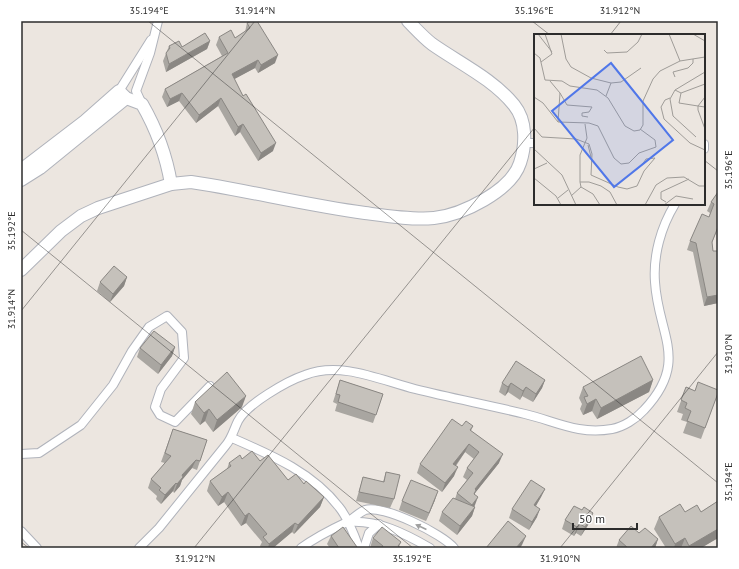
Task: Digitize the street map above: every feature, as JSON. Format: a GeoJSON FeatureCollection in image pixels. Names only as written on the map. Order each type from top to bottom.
{"type":"FeatureCollection","features":[{"type":"Feature","properties":{"kind":"street"},"geometry":{"type":"LineString","coordinates":[[21,270],[81,216],[98,208],[171,184],[191,182],[336,209],[388,216],[435,218],[486,200],[505,185],[518,168],[530,143],[515,106],[497,88],[430,42],[408,21]]}},
{"type":"Feature","properties":{"kind":"street"},"geometry":{"type":"LineString","coordinates":[[158,25],[136,91],[162,143],[171,184]]}},
{"type":"Feature","properties":{"kind":"street"},"geometry":{"type":"LineString","coordinates":[[21,180],[51,159],[122,95],[158,25]]}},
{"type":"Feature","properties":{"kind":"street"},"geometry":{"type":"LineString","coordinates":[[122,95],[142,104]]}},
{"type":"Feature","properties":{"kind":"street"},"geometry":{"type":"LineString","coordinates":[[21,170],[79,125],[122,95]]}},
{"type":"Feature","properties":{"kind":"street"},"geometry":{"type":"LineString","coordinates":[[139,548],[159,528],[232,438],[238,420],[247,410],[305,374],[332,370],[355,372],[415,389],[530,415],[567,428],[602,430],[621,426],[644,410],[666,377],[669,364],[668,337],[659,307],[654,282],[660,233],[674,205]]}},
{"type":"Feature","properties":{"kind":"street"},"geometry":{"type":"LineString","coordinates":[[21,454],[39,453],[81,425],[113,385],[132,351],[149,327],[167,316],[182,332],[184,358],[161,389],[155,407],[160,415],[175,422],[210,386]]}},
{"type":"Feature","properties":{"kind":"street"},"geometry":{"type":"LineString","coordinates":[[232,438],[298,469],[324,490],[340,507],[359,548]]}},
{"type":"Feature","properties":{"kind":"street"},"geometry":{"type":"LineString","coordinates":[[301,548],[328,530],[348,522],[365,510],[386,512],[421,526],[441,537],[454,548]]}},
{"type":"Feature","properties":{"kind":"street"},"geometry":{"type":"LineString","coordinates":[[348,522],[365,521],[379,524],[399,532],[430,548]]}},
{"type":"Feature","properties":{"kind":"street"},"geometry":{"type":"LineString","coordinates":[[364,548],[369,533],[379,524]]}},
{"type":"Feature","properties":{"kind":"street"},"geometry":{"type":"LineString","coordinates":[[21,531],[37,548]]}},
{"type":"Feature","properties":{"kind":"building"},"geometry":{"type":"Polygon","coordinates":[[[257,21],[278,55],[261,65],[258,60],[232,74],[243,96],[246,94],[276,143],[261,153],[243,124],[238,127],[221,98],[199,115],[182,93],[170,99],[165,89],[228,53],[219,37],[231,30],[235,38],[250,28],[247,23],[257,21]]]}},
{"type":"Feature","properties":{"kind":"building"},"geometry":{"type":"Polygon","coordinates":[[[205,33],[210,41],[169,64],[166,53],[170,48],[169,46],[179,41],[182,47],[205,33]]]}},
{"type":"Feature","properties":{"kind":"building"},"geometry":{"type":"Polygon","coordinates":[[[718,192],[718,227],[712,242],[713,251],[718,251],[718,295],[707,297],[696,243],[690,241],[702,214],[709,217],[714,204],[711,202],[718,192]]]}},
{"type":"Feature","properties":{"kind":"building"},"geometry":{"type":"Polygon","coordinates":[[[114,266],[127,277],[113,294],[100,282],[114,266]]]}},
{"type":"Feature","properties":{"kind":"building"},"geometry":{"type":"Polygon","coordinates":[[[154,331],[175,347],[161,365],[140,348],[154,331]]]}},
{"type":"Feature","properties":{"kind":"building"},"geometry":{"type":"Polygon","coordinates":[[[641,356],[653,380],[601,408],[596,399],[587,404],[584,397],[588,396],[583,387],[641,356]]]}},
{"type":"Feature","properties":{"kind":"building"},"geometry":{"type":"Polygon","coordinates":[[[516,361],[545,380],[536,394],[526,387],[523,391],[511,383],[508,387],[502,383],[516,361]]]}},
{"type":"Feature","properties":{"kind":"building"},"geometry":{"type":"Polygon","coordinates":[[[227,372],[246,396],[217,420],[209,409],[204,413],[195,402],[227,372]]]}},
{"type":"Feature","properties":{"kind":"building"},"geometry":{"type":"Polygon","coordinates":[[[340,380],[383,394],[376,415],[338,402],[340,395],[336,394],[340,380]]]}},
{"type":"Feature","properties":{"kind":"building"},"geometry":{"type":"Polygon","coordinates":[[[698,382],[718,390],[705,428],[687,421],[691,411],[685,408],[687,403],[681,400],[686,387],[695,391],[698,382]]]}},
{"type":"Feature","properties":{"kind":"building"},"geometry":{"type":"Polygon","coordinates":[[[452,419],[462,426],[466,421],[473,426],[470,430],[503,454],[475,489],[474,494],[478,497],[472,505],[457,493],[473,473],[467,468],[479,452],[469,444],[453,464],[458,467],[445,483],[420,464],[452,419]]]}},
{"type":"Feature","properties":{"kind":"building"},"geometry":{"type":"Polygon","coordinates":[[[173,429],[207,440],[200,461],[196,460],[182,475],[183,477],[177,484],[176,483],[165,495],[159,490],[161,488],[151,479],[171,456],[165,453],[173,429]]]}},
{"type":"Feature","properties":{"kind":"building"},"geometry":{"type":"Polygon","coordinates":[[[252,451],[260,461],[268,455],[288,480],[296,474],[304,484],[306,481],[324,497],[298,525],[295,523],[269,544],[263,537],[267,534],[249,513],[245,516],[228,492],[222,497],[210,481],[231,466],[229,463],[240,455],[242,459],[252,451]]]}},
{"type":"Feature","properties":{"kind":"building"},"geometry":{"type":"Polygon","coordinates":[[[386,472],[400,475],[394,499],[359,492],[363,477],[384,482],[386,472]]]}},
{"type":"Feature","properties":{"kind":"building"},"geometry":{"type":"Polygon","coordinates":[[[411,480],[438,491],[429,513],[402,501],[411,480]]]}},
{"type":"Feature","properties":{"kind":"building"},"geometry":{"type":"Polygon","coordinates":[[[531,480],[545,489],[534,505],[540,509],[532,522],[512,509],[531,480]]]}},
{"type":"Feature","properties":{"kind":"building"},"geometry":{"type":"Polygon","coordinates":[[[453,498],[475,507],[460,526],[442,512],[453,498]]]}},
{"type":"Feature","properties":{"kind":"building"},"geometry":{"type":"Polygon","coordinates":[[[718,501],[718,529],[689,546],[685,538],[675,544],[659,517],[680,504],[685,512],[697,505],[701,512],[718,501]]]}},
{"type":"Feature","properties":{"kind":"building"},"geometry":{"type":"Polygon","coordinates":[[[574,506],[582,510],[584,507],[593,513],[585,527],[580,524],[577,527],[565,520],[574,506]]]}},
{"type":"Feature","properties":{"kind":"building"},"geometry":{"type":"Polygon","coordinates":[[[508,521],[526,536],[516,548],[486,548],[508,521]]]}},
{"type":"Feature","properties":{"kind":"building"},"geometry":{"type":"Polygon","coordinates":[[[631,526],[639,533],[645,528],[658,539],[651,548],[628,548],[619,540],[631,526]]]}},
{"type":"Feature","properties":{"kind":"building"},"geometry":{"type":"Polygon","coordinates":[[[343,527],[357,547],[356,548],[339,548],[331,536],[343,527]]]}},
{"type":"Feature","properties":{"kind":"building"},"geometry":{"type":"Polygon","coordinates":[[[382,527],[401,542],[398,546],[401,548],[382,548],[383,546],[373,538],[382,527]]]}}]}
